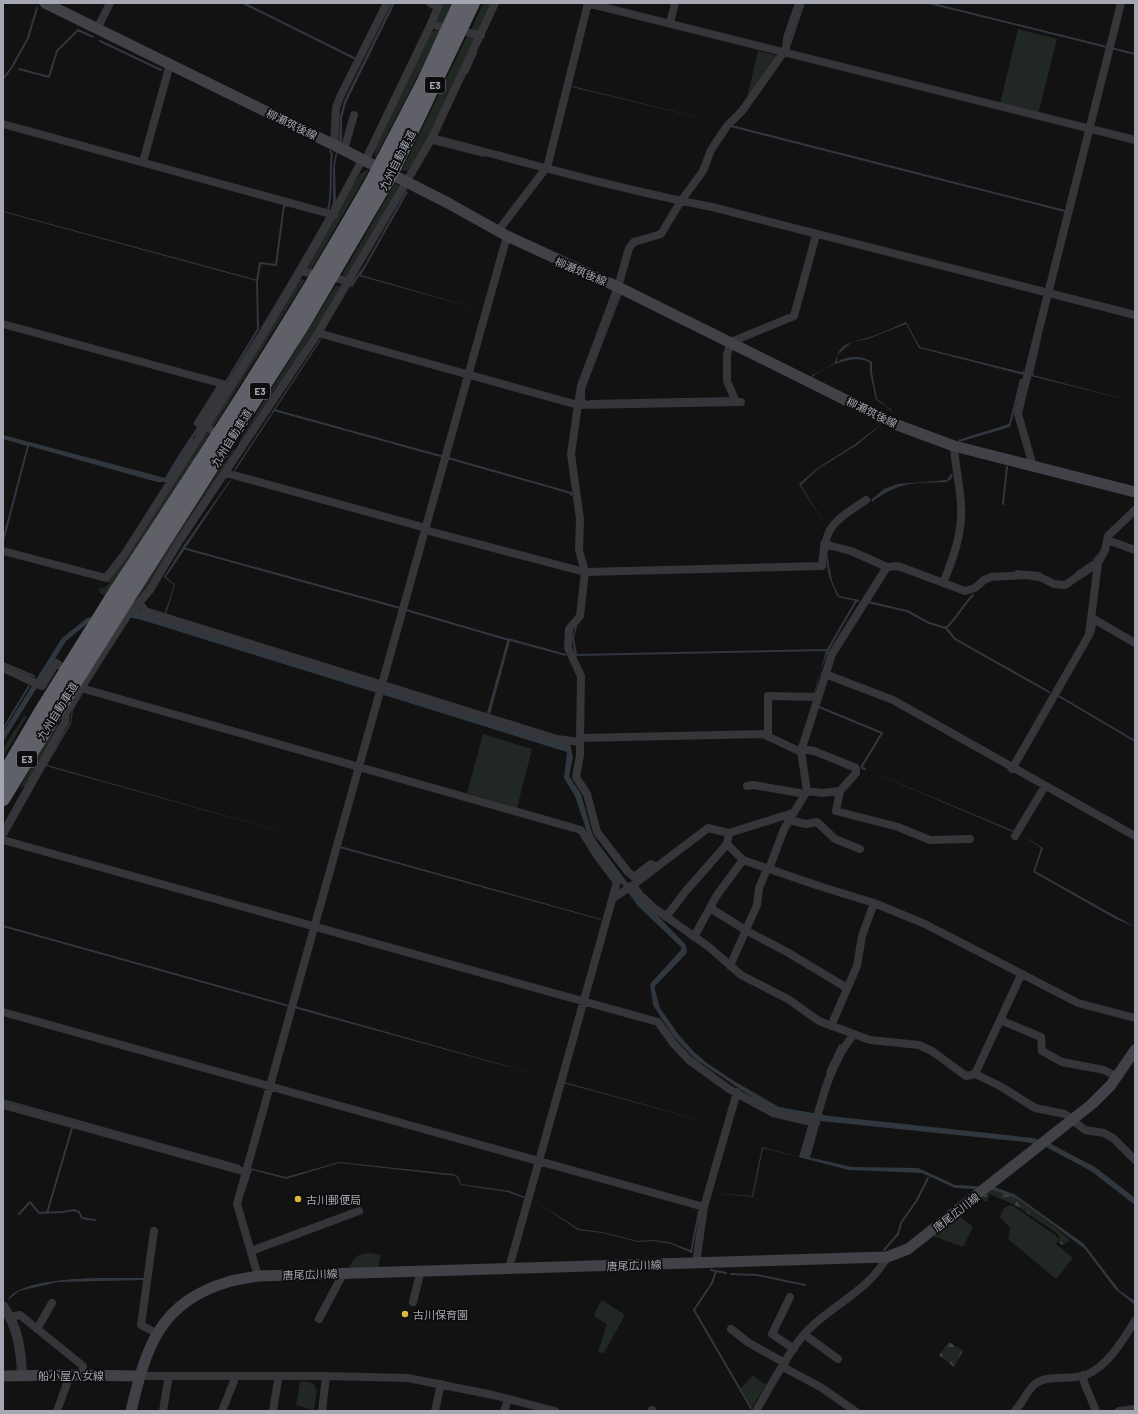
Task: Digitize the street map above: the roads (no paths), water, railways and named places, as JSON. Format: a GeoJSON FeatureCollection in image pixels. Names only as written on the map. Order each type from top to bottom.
{"type":"FeatureCollection","features":[{"type":"Feature","properties":{"kind":"highway","name":"九州自動車道"},"geometry":{"type":"LineString","coordinates":[[389,163],[460,3]]}},
{"type":"Feature","properties":{"kind":"highway","name":"九州自動車道"},"geometry":{"type":"LineString","coordinates":[[3,776],[128,597],[302,326],[350,247],[381,178],[473,3]]}},
{"type":"Feature","properties":{"kind":"highway","name":"九州自動車道"},"geometry":{"type":"LineString","coordinates":[[3,799],[46,716]]}},
{"type":"Feature","properties":{"kind":"main road","name":"柳瀬筑後線"},"geometry":{"type":"LineString","coordinates":[[45,3],[339,147],[550,258],[618,287],[892,422],[954,446],[1135,492]]}},
{"type":"Feature","properties":{"kind":"main road","name":"唐尾広川線"},"geometry":{"type":"LineString","coordinates":[[131,1411],[139,1376],[146,1354],[156,1332],[169,1316],[186,1301],[228,1282],[258,1276],[344,1272],[887,1257],[908,1249],[1073,1120],[1092,1104],[1117,1077],[1135,1050]]}},
{"type":"Feature","properties":{"kind":"main road","name":"船小屋八女線"},"geometry":{"type":"LineString","coordinates":[[3,1376],[139,1376]]}},
{"type":"Feature","properties":{"kind":"street"},"geometry":{"type":"LineString","coordinates":[[98,29],[110,3]]}},
{"type":"Feature","properties":{"kind":"street"},"geometry":{"type":"LineString","coordinates":[[339,147],[336,108],[340,97],[387,3]]}},
{"type":"Feature","properties":{"kind":"street"},"geometry":{"type":"LineString","coordinates":[[3,551],[106,578],[124,555],[209,429],[306,272],[331,214],[364,160],[431,24],[438,7],[430,3]]}},
{"type":"Feature","properties":{"kind":"street"},"geometry":{"type":"LineString","coordinates":[[128,597],[150,590],[178,543],[318,333],[408,183],[432,138],[495,3]]}},
{"type":"Feature","properties":{"kind":"street"},"geometry":{"type":"LineString","coordinates":[[258,1276],[237,1204],[468,376],[502,234],[547,168],[588,3],[1135,140]]}},
{"type":"Feature","properties":{"kind":"street"},"geometry":{"type":"LineString","coordinates":[[670,23],[675,3]]}},
{"type":"Feature","properties":{"kind":"street"},"geometry":{"type":"LineString","coordinates":[[657,867],[651,864],[634,877],[628,872],[597,832],[587,794],[576,777],[580,755],[581,676],[568,648],[569,629],[580,616],[585,572],[579,550],[580,520],[571,454],[581,386],[618,287],[629,248],[634,242],[661,234],[681,201],[703,171],[711,150],[727,126],[742,111],[783,53],[799,3]]}},
{"type":"Feature","properties":{"kind":"street"},"geometry":{"type":"LineString","coordinates":[[1033,466],[1018,414],[1121,3]]}},
{"type":"Feature","properties":{"kind":"street"},"geometry":{"type":"LineString","coordinates":[[431,24],[441,27]]}},
{"type":"Feature","properties":{"kind":"street"},"geometry":{"type":"LineString","coordinates":[[468,33],[481,35]]}},
{"type":"Feature","properties":{"kind":"street"},"geometry":{"type":"LineString","coordinates":[[143,162],[170,64]]}},
{"type":"Feature","properties":{"kind":"street"},"geometry":{"type":"LineString","coordinates":[[339,147],[354,115]]}},
{"type":"Feature","properties":{"kind":"street"},"geometry":{"type":"LineString","coordinates":[[3,124],[331,214]]}},
{"type":"Feature","properties":{"kind":"street"},"geometry":{"type":"LineString","coordinates":[[432,138],[547,168],[681,201],[712,207],[816,235],[1135,315]]}},
{"type":"Feature","properties":{"kind":"street"},"geometry":{"type":"LineString","coordinates":[[318,333],[468,376],[578,405],[739,402],[727,381],[727,355],[731,342],[794,316],[816,235]]}},
{"type":"Feature","properties":{"kind":"street"},"geometry":{"type":"LineString","coordinates":[[338,279],[349,282]]}},
{"type":"Feature","properties":{"kind":"street"},"geometry":{"type":"LineString","coordinates":[[3,324],[223,384],[198,423],[209,429]]}},
{"type":"Feature","properties":{"kind":"street"},"geometry":{"type":"LineString","coordinates":[[234,444],[242,449]]}},
{"type":"Feature","properties":{"kind":"street"},"geometry":{"type":"LineString","coordinates":[[943,583],[955,555],[961,506],[955,468],[954,446]]}},
{"type":"Feature","properties":{"kind":"street"},"geometry":{"type":"LineString","coordinates":[[226,473],[585,572],[822,566],[826,537],[839,518],[866,500]]}},
{"type":"Feature","properties":{"kind":"street"},"geometry":{"type":"LineString","coordinates":[[1012,769],[1089,634],[1098,562],[1105,550],[1107,540],[1135,510]]}},
{"type":"Feature","properties":{"kind":"street"},"geometry":{"type":"LineString","coordinates":[[1107,540],[1135,550]]}},
{"type":"Feature","properties":{"kind":"street"},"geometry":{"type":"LineString","coordinates":[[824,544],[851,551],[888,567],[898,566],[965,591],[976,588],[984,580],[991,577],[1025,575],[1040,577],[1054,584],[1065,585],[1098,562]]}},
{"type":"Feature","properties":{"kind":"street"},"geometry":{"type":"LineString","coordinates":[[730,966],[747,931],[757,904],[759,888],[784,829],[806,793],[801,751],[832,654],[888,567]]}},
{"type":"Feature","properties":{"kind":"street"},"geometry":{"type":"LineString","coordinates":[[128,597],[145,611],[557,739],[580,740],[768,734],[768,696],[818,697]]}},
{"type":"Feature","properties":{"kind":"street"},"geometry":{"type":"LineString","coordinates":[[3,833],[21,791],[65,722],[66,713],[127,616],[128,597]]}},
{"type":"Feature","properties":{"kind":"street"},"geometry":{"type":"LineString","coordinates":[[1092,618],[1135,643]]}},
{"type":"Feature","properties":{"kind":"street"},"geometry":{"type":"LineString","coordinates":[[3,668],[42,686],[56,663],[83,685],[581,830],[596,854],[617,882],[509,1268]]}},
{"type":"Feature","properties":{"kind":"street"},"geometry":{"type":"LineString","coordinates":[[825,674],[893,700],[1012,769],[1135,836]]}},
{"type":"Feature","properties":{"kind":"street"},"geometry":{"type":"LineString","coordinates":[[763,734],[801,751],[814,751],[856,768],[856,773],[840,791],[836,811],[898,827],[930,840],[970,839]]}},
{"type":"Feature","properties":{"kind":"street"},"geometry":{"type":"LineString","coordinates":[[747,786],[753,785],[806,793],[840,791]]}},
{"type":"Feature","properties":{"kind":"street"},"geometry":{"type":"LineString","coordinates":[[1015,836],[1045,786]]}},
{"type":"Feature","properties":{"kind":"street"},"geometry":{"type":"LineString","coordinates":[[612,899],[634,886],[708,828],[729,833],[791,816],[806,824],[817,822],[835,839],[860,849]]}},
{"type":"Feature","properties":{"kind":"street"},"geometry":{"type":"LineString","coordinates":[[666,917],[685,892],[727,844],[729,833]]}},
{"type":"Feature","properties":{"kind":"street"},"geometry":{"type":"LineString","coordinates":[[3,840],[658,1022],[674,1043],[690,1060],[729,1089],[773,1113],[817,1119]]}},
{"type":"Feature","properties":{"kind":"street"},"geometry":{"type":"LineString","coordinates":[[727,844],[743,860],[874,903],[925,924],[1021,975],[1078,1003],[1135,1018]]}},
{"type":"Feature","properties":{"kind":"street"},"geometry":{"type":"LineString","coordinates":[[694,937],[717,895],[743,860]]}},
{"type":"Feature","properties":{"kind":"street"},"geometry":{"type":"LineString","coordinates":[[634,886],[640,895],[666,917],[694,937],[741,975],[788,999],[819,1021],[870,1040],[919,1045],[932,1051],[966,1076],[975,1074],[1000,1086],[1035,1108],[1066,1114],[1077,1125],[1085,1130],[1104,1133],[1113,1138],[1135,1160]]}},
{"type":"Feature","properties":{"kind":"street"},"geometry":{"type":"LineString","coordinates":[[830,1026],[857,966],[862,936],[874,903]]}},
{"type":"Feature","properties":{"kind":"street"},"geometry":{"type":"LineString","coordinates":[[710,908],[747,931],[785,951],[847,988]]}},
{"type":"Feature","properties":{"kind":"street"},"geometry":{"type":"LineString","coordinates":[[975,1074],[1021,975]]}},
{"type":"Feature","properties":{"kind":"street"},"geometry":{"type":"LineString","coordinates":[[3,1012],[704,1207]]}},
{"type":"Feature","properties":{"kind":"street"},"geometry":{"type":"LineString","coordinates":[[1000,1020],[1041,1037],[1042,1051],[1062,1062],[1104,1070],[1117,1077]]}},
{"type":"Feature","properties":{"kind":"street"},"geometry":{"type":"LineString","coordinates":[[807,1154],[829,1076],[842,1049],[854,1034]]}},
{"type":"Feature","properties":{"kind":"street"},"geometry":{"type":"LineString","coordinates":[[696,1263],[704,1207],[737,1092]]}},
{"type":"Feature","properties":{"kind":"street"},"geometry":{"type":"LineString","coordinates":[[3,1104],[246,1172]]}},
{"type":"Feature","properties":{"kind":"street"},"geometry":{"type":"LineString","coordinates":[[251,1251],[359,1211]]}},
{"type":"Feature","properties":{"kind":"street"},"geometry":{"type":"LineString","coordinates":[[154,1231],[141,1325],[156,1332]]}},
{"type":"Feature","properties":{"kind":"street"},"geometry":{"type":"LineString","coordinates":[[756,1411],[794,1349],[805,1335],[819,1321],[872,1279],[887,1257]]}},
{"type":"Feature","properties":{"kind":"street"},"geometry":{"type":"LineString","coordinates":[[413,1302],[421,1270]]}},
{"type":"Feature","properties":{"kind":"street"},"geometry":{"type":"LineString","coordinates":[[319,1319],[344,1272]]}},
{"type":"Feature","properties":{"kind":"street"},"geometry":{"type":"LineString","coordinates":[[790,1297],[772,1334],[794,1349]]}},
{"type":"Feature","properties":{"kind":"street"},"geometry":{"type":"LineString","coordinates":[[37,1329],[52,1303]]}},
{"type":"Feature","properties":{"kind":"street"},"geometry":{"type":"LineString","coordinates":[[3,1306],[11,1317],[21,1354],[22,1375]]}},
{"type":"Feature","properties":{"kind":"street"},"geometry":{"type":"LineString","coordinates":[[11,1317],[20,1315],[83,1366],[83,1375]]}},
{"type":"Feature","properties":{"kind":"street"},"geometry":{"type":"LineString","coordinates":[[1015,1411],[1033,1385],[1044,1379],[1083,1376],[1094,1371],[1119,1346],[1135,1321]]}},
{"type":"Feature","properties":{"kind":"street"},"geometry":{"type":"LineString","coordinates":[[731,1329],[749,1343],[822,1388],[855,1411]]}},
{"type":"Feature","properties":{"kind":"street"},"geometry":{"type":"LineString","coordinates":[[805,1335],[838,1359]]}},
{"type":"Feature","properties":{"kind":"street"},"geometry":{"type":"LineString","coordinates":[[57,1411],[70,1375]]}},
{"type":"Feature","properties":{"kind":"street"},"geometry":{"type":"LineString","coordinates":[[139,1376],[326,1376],[408,1378],[508,1399],[555,1411]]}},
{"type":"Feature","properties":{"kind":"street"},"geometry":{"type":"LineString","coordinates":[[322,1411],[326,1376]]}},
{"type":"Feature","properties":{"kind":"street"},"geometry":{"type":"LineString","coordinates":[[1083,1376],[1096,1411]]}},
{"type":"Feature","properties":{"kind":"street"},"geometry":{"type":"LineString","coordinates":[[273,1411],[278,1380]]}},
{"type":"Feature","properties":{"kind":"street"},"geometry":{"type":"LineString","coordinates":[[163,1411],[168,1381]]}},
{"type":"Feature","properties":{"kind":"street"},"geometry":{"type":"LineString","coordinates":[[222,1411],[234,1381]]}},
{"type":"Feature","properties":{"kind":"street"},"geometry":{"type":"LineString","coordinates":[[435,1411],[441,1384]]}},
{"type":"Feature","properties":{"kind":"street"},"geometry":{"type":"LineString","coordinates":[[504,1411],[508,1399]]}},
{"type":"Feature","properties":{"kind":"street"},"geometry":{"type":"LineString","coordinates":[[1119,1411],[1135,1409]]}},
{"type":"Feature","properties":{"kind":"waterway"},"geometry":{"type":"LineString","coordinates":[[243,3],[354,58]]}},
{"type":"Feature","properties":{"kind":"waterway"},"geometry":{"type":"LineString","coordinates":[[790,44],[804,3]]}},
{"type":"Feature","properties":{"kind":"waterway"},"geometry":{"type":"LineString","coordinates":[[929,3],[1107,47]]}},
{"type":"Feature","properties":{"kind":"waterway"},"geometry":{"type":"LineString","coordinates":[[3,79],[12,67],[28,38],[37,8]]}},
{"type":"Feature","properties":{"kind":"waterway"},"geometry":{"type":"LineString","coordinates":[[19,69],[49,77],[57,51],[78,30],[93,37]]}},
{"type":"Feature","properties":{"kind":"waterway"},"geometry":{"type":"LineString","coordinates":[[100,41],[161,70]]}},
{"type":"Feature","properties":{"kind":"waterway"},"geometry":{"type":"LineString","coordinates":[[1111,48],[1135,54]]}},
{"type":"Feature","properties":{"kind":"waterway"},"geometry":{"type":"LineString","coordinates":[[467,73],[476,53]]}},
{"type":"Feature","properties":{"kind":"waterway"},"geometry":{"type":"LineString","coordinates":[[731,126],[1065,211]]}},
{"type":"Feature","properties":{"kind":"waterway"},"geometry":{"type":"LineString","coordinates":[[433,143],[484,156]]}},
{"type":"Feature","properties":{"kind":"waterway"},"geometry":{"type":"LineString","coordinates":[[328,210],[332,154],[330,151]]}},
{"type":"Feature","properties":{"kind":"waterway"},"geometry":{"type":"LineString","coordinates":[[226,382],[258,329],[257,281],[260,263],[276,265],[284,205],[287,206]]}},
{"type":"Feature","properties":{"kind":"waterway"},"geometry":{"type":"LineString","coordinates":[[586,401],[584,401],[584,389],[621,293]]}},
{"type":"Feature","properties":{"kind":"waterway"},"geometry":{"type":"LineString","coordinates":[[590,401],[731,398]]}},
{"type":"Feature","properties":{"kind":"waterway"},"geometry":{"type":"LineString","coordinates":[[274,410],[444,457]]}},
{"type":"Feature","properties":{"kind":"waterway"},"geometry":{"type":"LineString","coordinates":[[448,458],[571,493],[571,495]]}},
{"type":"Feature","properties":{"kind":"waterway"},"geometry":{"type":"LineString","coordinates":[[1003,504],[1007,467]]}},
{"type":"Feature","properties":{"kind":"waterway"},"geometry":{"type":"LineString","coordinates":[[183,548],[400,608]]}},
{"type":"Feature","properties":{"kind":"waterway"},"geometry":{"type":"LineString","coordinates":[[1094,560],[1098,555]]}},
{"type":"Feature","properties":{"kind":"waterway"},"geometry":{"type":"LineString","coordinates":[[1076,573],[1092,562]]}},
{"type":"Feature","properties":{"kind":"waterway"},"geometry":{"type":"LineString","coordinates":[[1016,571],[1040,573]]}},
{"type":"Feature","properties":{"kind":"waterway"},"geometry":{"type":"LineString","coordinates":[[868,602],[907,611],[929,623],[946,628],[973,595]]}},
{"type":"Feature","properties":{"kind":"waterway"},"geometry":{"type":"LineString","coordinates":[[406,610],[509,640]]}},
{"type":"Feature","properties":{"kind":"waterway"},"geometry":{"type":"LineString","coordinates":[[1093,634],[1095,625]]}},
{"type":"Feature","properties":{"kind":"waterway"},"geometry":{"type":"LineString","coordinates":[[946,628],[955,639],[1049,692]]}},
{"type":"Feature","properties":{"kind":"waterway"},"geometry":{"type":"LineString","coordinates":[[3,663],[34,676]]}},
{"type":"Feature","properties":{"kind":"waterway"},"geometry":{"type":"LineString","coordinates":[[3,729],[29,686]]}},
{"type":"Feature","properties":{"kind":"waterway"},"geometry":{"type":"LineString","coordinates":[[1057,695],[1135,741]]}},
{"type":"Feature","properties":{"kind":"waterway"},"geometry":{"type":"LineString","coordinates":[[819,707],[882,733],[862,766],[862,768],[865,769]]}},
{"type":"Feature","properties":{"kind":"waterway"},"geometry":{"type":"LineString","coordinates":[[827,1072],[840,1045]]}},
{"type":"Feature","properties":{"kind":"waterway"},"geometry":{"type":"LineString","coordinates":[[47,1213],[72,1128]]}},
{"type":"Feature","properties":{"kind":"waterway"},"geometry":{"type":"LineString","coordinates":[[884,1250],[898,1234],[901,1223],[917,1200],[928,1178]]}},
{"type":"Feature","properties":{"kind":"waterway"},"geometry":{"type":"LineString","coordinates":[[19,1214],[30,1202],[39,1213],[74,1210],[79,1212],[82,1218],[95,1220]]}},
{"type":"Feature","properties":{"kind":"waterway"},"geometry":{"type":"LineString","coordinates":[[691,1252],[699,1211]]}},
{"type":"Feature","properties":{"kind":"waterway"},"geometry":{"type":"LineString","coordinates":[[711,1270],[726,1273]]}},
{"type":"Feature","properties":{"kind":"waterway"},"geometry":{"type":"LineString","coordinates":[[716,1271],[712,1283],[694,1310],[751,1408]]}},
{"type":"Feature","properties":{"kind":"waterway"},"geometry":{"type":"LineString","coordinates":[[731,1274],[757,1275],[805,1285]]}},
{"type":"Feature","properties":{"kind":"place","name":"古川郵便局"},"geometry":{"type":"Point","coordinates":[298,1199]}},
{"type":"Feature","properties":{"kind":"place","name":"古川保育園"},"geometry":{"type":"Point","coordinates":[405,1314]}}]}
